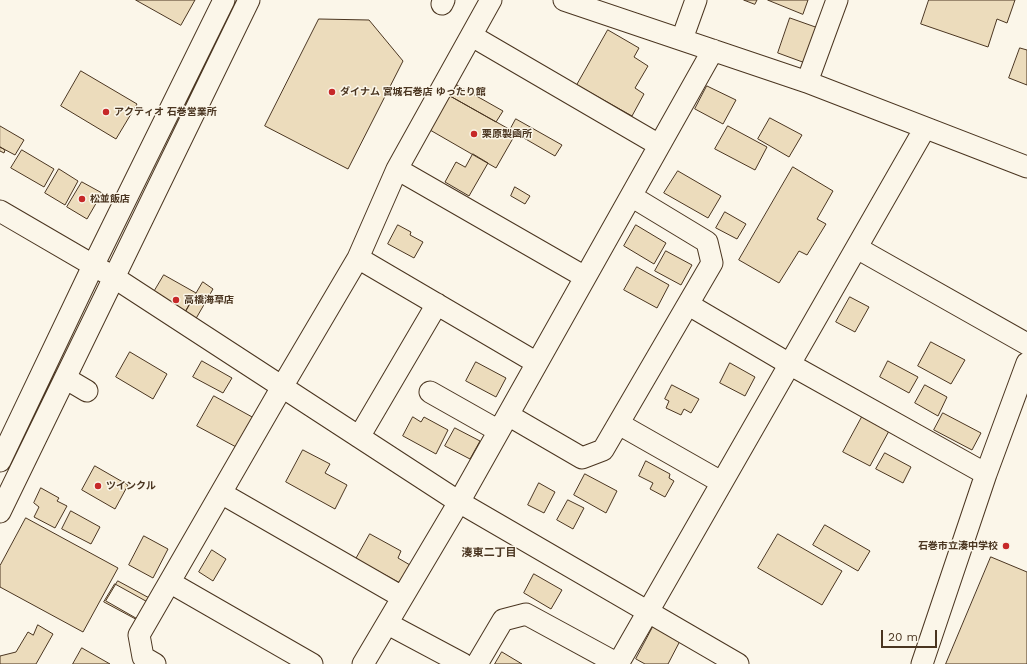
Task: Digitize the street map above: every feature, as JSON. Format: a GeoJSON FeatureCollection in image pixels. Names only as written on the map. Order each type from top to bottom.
{"type":"FeatureCollection","features":[{"type":"Feature","properties":{"kind":"street"},"geometry":{"type":"LineString","coordinates":[[0,461],[93,266],[224,0]]}},
{"type":"Feature","properties":{"kind":"street"},"geometry":{"type":"LineString","coordinates":[[0,512],[8,477],[65,378],[249,0]]}},
{"type":"Feature","properties":{"kind":"street"},"geometry":{"type":"LineString","coordinates":[[155,664],[142,657],[139,635],[358,258],[397,169],[491,0]]}},
{"type":"Feature","properties":{"kind":"street"},"geometry":{"type":"LineString","coordinates":[[564,0],[807,82],[1027,167]]}},
{"type":"Feature","properties":{"kind":"street"},"geometry":{"type":"LineString","coordinates":[[682,39],[696,0]]}},
{"type":"Feature","properties":{"kind":"street"},"geometry":{"type":"LineString","coordinates":[[807,82],[837,0]]}},
{"type":"Feature","properties":{"kind":"street"},"geometry":{"type":"LineString","coordinates":[[472,36],[659,145]]}},
{"type":"Feature","properties":{"kind":"street"},"geometry":{"type":"LineString","coordinates":[[363,664],[459,502],[713,50]]}},
{"type":"Feature","properties":{"kind":"street"},"geometry":{"type":"LineString","coordinates":[[188,73],[209,83]]}},
{"type":"Feature","properties":{"kind":"street"},"geometry":{"type":"LineString","coordinates":[[477,664],[503,620],[526,614],[618,664],[721,482],[926,128]]}},
{"type":"Feature","properties":{"kind":"street"},"geometry":{"type":"LineString","coordinates":[[397,169],[585,277]]}},
{"type":"Feature","properties":{"kind":"street"},"geometry":{"type":"LineString","coordinates":[[430,392],[582,458],[603,450],[689,305],[712,263],[707,242],[631,196]]}},
{"type":"Feature","properties":{"kind":"street"},"geometry":{"type":"LineString","coordinates":[[0,211],[115,278],[459,502],[738,664]]}},
{"type":"Feature","properties":{"kind":"street"},"geometry":{"type":"LineString","coordinates":[[857,248],[1027,344]]}},
{"type":"Feature","properties":{"kind":"street"},"geometry":{"type":"LineString","coordinates":[[358,258],[537,363]]}},
{"type":"Feature","properties":{"kind":"street"},"geometry":{"type":"LineString","coordinates":[[359,437],[437,304]]}},
{"type":"Feature","properties":{"kind":"street"},"geometry":{"type":"LineString","coordinates":[[689,305],[790,365],[986,474]]}},
{"type":"Feature","properties":{"kind":"street"},"geometry":{"type":"LineString","coordinates":[[922,664],[986,474],[1027,363]]}},
{"type":"Feature","properties":{"kind":"street"},"geometry":{"type":"LineString","coordinates":[[65,378],[87,391]]}},
{"type":"Feature","properties":{"kind":"street"},"geometry":{"type":"LineString","coordinates":[[619,424],[721,482]]}},
{"type":"Feature","properties":{"kind":"street"},"geometry":{"type":"LineString","coordinates":[[221,493],[402,597]]}},
{"type":"Feature","properties":{"kind":"street"},"geometry":{"type":"LineString","coordinates":[[170,583],[312,664]]}},
{"type":"Feature","properties":{"kind":"street"},"geometry":{"type":"LineString","coordinates":[[388,624],[463,664]]}},
{"type":"Feature","properties":{"kind":"building"},"geometry":{"type":"Polygon","coordinates":[[[136,0],[195,0],[181,25],[136,0]]]}},
{"type":"Feature","properties":{"kind":"building"},"geometry":{"type":"Polygon","coordinates":[[[744,0],[757,0],[755,4],[744,0]]]}},
{"type":"Feature","properties":{"kind":"building"},"geometry":{"type":"Polygon","coordinates":[[[768,0],[808,0],[803,14],[768,0]]]}},
{"type":"Feature","properties":{"kind":"building"},"geometry":{"type":"Polygon","coordinates":[[[929,0],[1015,0],[1007,23],[997,19],[988,47],[921,24],[929,0]]]}},
{"type":"Feature","properties":{"kind":"building"},"geometry":{"type":"Polygon","coordinates":[[[790,18],[821,29],[808,64],[778,53],[790,18]]]}},
{"type":"Feature","properties":{"kind":"building"},"geometry":{"type":"Polygon","coordinates":[[[319,19],[369,20],[403,61],[348,169],[265,126],[319,19]]]}},
{"type":"Feature","properties":{"kind":"building"},"geometry":{"type":"Polygon","coordinates":[[[608,30],[639,48],[634,57],[648,66],[635,88],[644,94],[632,116],[577,85],[608,30]]]}},
{"type":"Feature","properties":{"kind":"building"},"geometry":{"type":"Polygon","coordinates":[[[1020,48],[1027,50],[1027,85],[1009,78],[1020,48]]]}},
{"type":"Feature","properties":{"kind":"building"},"geometry":{"type":"Polygon","coordinates":[[[81,71],[137,104],[116,139],[61,106],[81,71]]]}},
{"type":"Feature","properties":{"kind":"building"},"geometry":{"type":"Polygon","coordinates":[[[457,85],[503,111],[496,122],[450,96],[457,85]]]}},
{"type":"Feature","properties":{"kind":"building"},"geometry":{"type":"Polygon","coordinates":[[[707,86],[736,100],[723,124],[695,109],[707,86]]]}},
{"type":"Feature","properties":{"kind":"building"},"geometry":{"type":"Polygon","coordinates":[[[450,96],[516,133],[496,168],[430,130],[450,96]]]}},
{"type":"Feature","properties":{"kind":"building"},"geometry":{"type":"Polygon","coordinates":[[[770,118],[802,135],[789,157],[758,139],[770,118]]]}},
{"type":"Feature","properties":{"kind":"building"},"geometry":{"type":"Polygon","coordinates":[[[516,119],[562,145],[555,156],[510,130],[516,119]]]}},
{"type":"Feature","properties":{"kind":"building"},"geometry":{"type":"Polygon","coordinates":[[[0,126],[24,140],[15,155],[0,147],[0,126]]]}},
{"type":"Feature","properties":{"kind":"building"},"geometry":{"type":"Polygon","coordinates":[[[728,126],[767,147],[755,170],[715,149],[728,126]]]}},
{"type":"Feature","properties":{"kind":"building"},"geometry":{"type":"Polygon","coordinates":[[[0,147],[5,150],[4,153],[0,151],[0,147]]]}},
{"type":"Feature","properties":{"kind":"building"},"geometry":{"type":"Polygon","coordinates":[[[22,150],[54,169],[44,187],[11,168],[22,150]]]}},
{"type":"Feature","properties":{"kind":"building"},"geometry":{"type":"Polygon","coordinates":[[[473,154],[488,163],[469,196],[445,182],[456,162],[465,167],[473,154]]]}},
{"type":"Feature","properties":{"kind":"building"},"geometry":{"type":"Polygon","coordinates":[[[793,167],[833,191],[817,219],[826,224],[807,255],[799,251],[779,283],[739,260],[793,167]]]}},
{"type":"Feature","properties":{"kind":"building"},"geometry":{"type":"Polygon","coordinates":[[[59,169],[78,181],[65,205],[45,193],[59,169]]]}},
{"type":"Feature","properties":{"kind":"building"},"geometry":{"type":"Polygon","coordinates":[[[678,171],[721,196],[708,218],[664,193],[678,171]]]}},
{"type":"Feature","properties":{"kind":"building"},"geometry":{"type":"Polygon","coordinates":[[[82,182],[102,193],[87,219],[67,207],[82,182]]]}},
{"type":"Feature","properties":{"kind":"building"},"geometry":{"type":"Polygon","coordinates":[[[515,187],[530,196],[525,204],[511,196],[515,187]]]}},
{"type":"Feature","properties":{"kind":"building"},"geometry":{"type":"Polygon","coordinates":[[[725,212],[746,224],[737,239],[716,228],[725,212]]]}},
{"type":"Feature","properties":{"kind":"building"},"geometry":{"type":"Polygon","coordinates":[[[398,225],[411,232],[410,235],[423,242],[414,258],[388,244],[398,225]]]}},
{"type":"Feature","properties":{"kind":"building"},"geometry":{"type":"Polygon","coordinates":[[[636,225],[666,243],[654,264],[624,246],[636,225]]]}},
{"type":"Feature","properties":{"kind":"building"},"geometry":{"type":"Polygon","coordinates":[[[666,251],[692,265],[681,285],[655,271],[666,251]]]}},
{"type":"Feature","properties":{"kind":"building"},"geometry":{"type":"Polygon","coordinates":[[[637,267],[669,285],[657,308],[624,290],[637,267]]]}},
{"type":"Feature","properties":{"kind":"building"},"geometry":{"type":"Polygon","coordinates":[[[164,275],[196,293],[183,316],[151,297],[164,275]]]}},
{"type":"Feature","properties":{"kind":"building"},"geometry":{"type":"Polygon","coordinates":[[[203,282],[213,289],[194,322],[183,316],[203,282]]]}},
{"type":"Feature","properties":{"kind":"building"},"geometry":{"type":"Polygon","coordinates":[[[850,297],[869,307],[855,332],[836,322],[850,297]]]}},
{"type":"Feature","properties":{"kind":"building"},"geometry":{"type":"Polygon","coordinates":[[[931,342],[965,360],[951,384],[918,366],[931,342]]]}},
{"type":"Feature","properties":{"kind":"building"},"geometry":{"type":"Polygon","coordinates":[[[130,352],[167,374],[153,399],[116,377],[130,352]]]}},
{"type":"Feature","properties":{"kind":"building"},"geometry":{"type":"Polygon","coordinates":[[[202,361],[232,378],[223,393],[193,377],[202,361]]]}},
{"type":"Feature","properties":{"kind":"building"},"geometry":{"type":"Polygon","coordinates":[[[888,361],[918,377],[909,393],[880,377],[888,361]]]}},
{"type":"Feature","properties":{"kind":"building"},"geometry":{"type":"Polygon","coordinates":[[[476,362],[506,378],[496,397],[466,381],[476,362]]]}},
{"type":"Feature","properties":{"kind":"building"},"geometry":{"type":"Polygon","coordinates":[[[730,363],[755,377],[745,396],[720,383],[730,363]]]}},
{"type":"Feature","properties":{"kind":"building"},"geometry":{"type":"Polygon","coordinates":[[[672,385],[699,399],[691,413],[684,409],[681,415],[666,408],[669,401],[665,399],[672,385]]]}},
{"type":"Feature","properties":{"kind":"building"},"geometry":{"type":"Polygon","coordinates":[[[925,385],[947,397],[938,416],[915,403],[925,385]]]}},
{"type":"Feature","properties":{"kind":"building"},"geometry":{"type":"Polygon","coordinates":[[[214,396],[254,418],[238,448],[197,426],[214,396]]]}},
{"type":"Feature","properties":{"kind":"building"},"geometry":{"type":"Polygon","coordinates":[[[943,413],[981,433],[972,450],[934,430],[943,413]]]}},
{"type":"Feature","properties":{"kind":"building"},"geometry":{"type":"Polygon","coordinates":[[[413,417],[421,422],[424,417],[448,430],[436,454],[403,436],[413,417]]]}},
{"type":"Feature","properties":{"kind":"building"},"geometry":{"type":"Polygon","coordinates":[[[862,417],[889,431],[870,466],[843,452],[862,417]]]}},
{"type":"Feature","properties":{"kind":"building"},"geometry":{"type":"Polygon","coordinates":[[[455,428],[480,441],[470,459],[445,446],[455,428]]]}},
{"type":"Feature","properties":{"kind":"building"},"geometry":{"type":"Polygon","coordinates":[[[303,450],[330,464],[325,473],[347,485],[335,509],[286,482],[303,450]]]}},
{"type":"Feature","properties":{"kind":"building"},"geometry":{"type":"Polygon","coordinates":[[[885,453],[911,467],[903,483],[876,469],[885,453]]]}},
{"type":"Feature","properties":{"kind":"building"},"geometry":{"type":"Polygon","coordinates":[[[646,461],[670,474],[669,478],[674,481],[665,497],[650,489],[653,483],[639,476],[646,461]]]}},
{"type":"Feature","properties":{"kind":"building"},"geometry":{"type":"Polygon","coordinates":[[[95,466],[128,485],[115,509],[82,490],[95,466]]]}},
{"type":"Feature","properties":{"kind":"building"},"geometry":{"type":"Polygon","coordinates":[[[585,474],[617,491],[606,513],[574,495],[585,474]]]}},
{"type":"Feature","properties":{"kind":"building"},"geometry":{"type":"Polygon","coordinates":[[[539,483],[555,492],[544,513],[528,505],[539,483]]]}},
{"type":"Feature","properties":{"kind":"building"},"geometry":{"type":"Polygon","coordinates":[[[41,488],[59,498],[57,501],[67,506],[55,528],[34,517],[39,507],[34,503],[41,488]]]}},
{"type":"Feature","properties":{"kind":"building"},"geometry":{"type":"Polygon","coordinates":[[[568,500],[584,508],[573,529],[557,520],[568,500]]]}},
{"type":"Feature","properties":{"kind":"building"},"geometry":{"type":"Polygon","coordinates":[[[71,511],[100,527],[91,544],[62,529],[71,511]]]}},
{"type":"Feature","properties":{"kind":"building"},"geometry":{"type":"Polygon","coordinates":[[[26,518],[118,568],[83,632],[0,587],[0,566],[26,518]]]}},
{"type":"Feature","properties":{"kind":"building"},"geometry":{"type":"Polygon","coordinates":[[[825,525],[870,551],[858,571],[813,545],[825,525]]]}},
{"type":"Feature","properties":{"kind":"building"},"geometry":{"type":"Polygon","coordinates":[[[370,534],[401,551],[398,558],[410,565],[400,583],[356,559],[370,534]]]}},
{"type":"Feature","properties":{"kind":"building"},"geometry":{"type":"Polygon","coordinates":[[[778,534],[842,571],[822,605],[758,568],[778,534]]]}},
{"type":"Feature","properties":{"kind":"building"},"geometry":{"type":"Polygon","coordinates":[[[144,536],[168,549],[153,578],[129,565],[144,536]]]}},
{"type":"Feature","properties":{"kind":"building"},"geometry":{"type":"Polygon","coordinates":[[[212,550],[226,559],[213,581],[199,572],[212,550]]]}},
{"type":"Feature","properties":{"kind":"building"},"geometry":{"type":"Polygon","coordinates":[[[991,557],[1027,572],[1027,664],[946,664],[991,557]]]}},
{"type":"Feature","properties":{"kind":"building"},"geometry":{"type":"Polygon","coordinates":[[[534,574],[562,590],[551,609],[524,593],[534,574]]]}},
{"type":"Feature","properties":{"kind":"building"},"geometry":{"type":"Polygon","coordinates":[[[118,581],[153,600],[141,621],[106,601],[118,581]]]}},
{"type":"Feature","properties":{"kind":"building"},"geometry":{"type":"Polygon","coordinates":[[[115,584],[153,605],[143,623],[104,602],[115,584]]]}},
{"type":"Feature","properties":{"kind":"building"},"geometry":{"type":"Polygon","coordinates":[[[38,625],[53,634],[36,664],[0,664],[0,656],[16,652],[28,632],[33,635],[38,625]]]}},
{"type":"Feature","properties":{"kind":"building"},"geometry":{"type":"Polygon","coordinates":[[[654,625],[681,639],[668,664],[645,664],[636,659],[654,625]]]}},
{"type":"Feature","properties":{"kind":"building"},"geometry":{"type":"Polygon","coordinates":[[[82,648],[110,664],[73,664],[82,648]]]}},
{"type":"Feature","properties":{"kind":"building"},"geometry":{"type":"Polygon","coordinates":[[[502,652],[522,664],[495,664],[502,652]]]}},
{"type":"Feature","properties":{"kind":"place","name":"ダイナム 宮城石巻店 ゆったり館"},"geometry":{"type":"Point","coordinates":[332,92]}},
{"type":"Feature","properties":{"kind":"place","name":"アクティオ 石巻営業所"},"geometry":{"type":"Point","coordinates":[106,112]}},
{"type":"Feature","properties":{"kind":"place","name":"栗原製凾所"},"geometry":{"type":"Point","coordinates":[474,134]}},
{"type":"Feature","properties":{"kind":"place","name":"松並飯店"},"geometry":{"type":"Point","coordinates":[82,199]}},
{"type":"Feature","properties":{"kind":"place","name":"高橋海草店"},"geometry":{"type":"Point","coordinates":[176,300]}},
{"type":"Feature","properties":{"kind":"place","name":"ツインクル"},"geometry":{"type":"Point","coordinates":[98,486]}},
{"type":"Feature","properties":{"kind":"place","name":"石巻市立湊中学校"},"geometry":{"type":"Point","coordinates":[1006,546]}},
{"type":"Feature","properties":{"kind":"district","name":"湊東二丁目"},"geometry":{"type":"Point","coordinates":[489,553]}}]}
